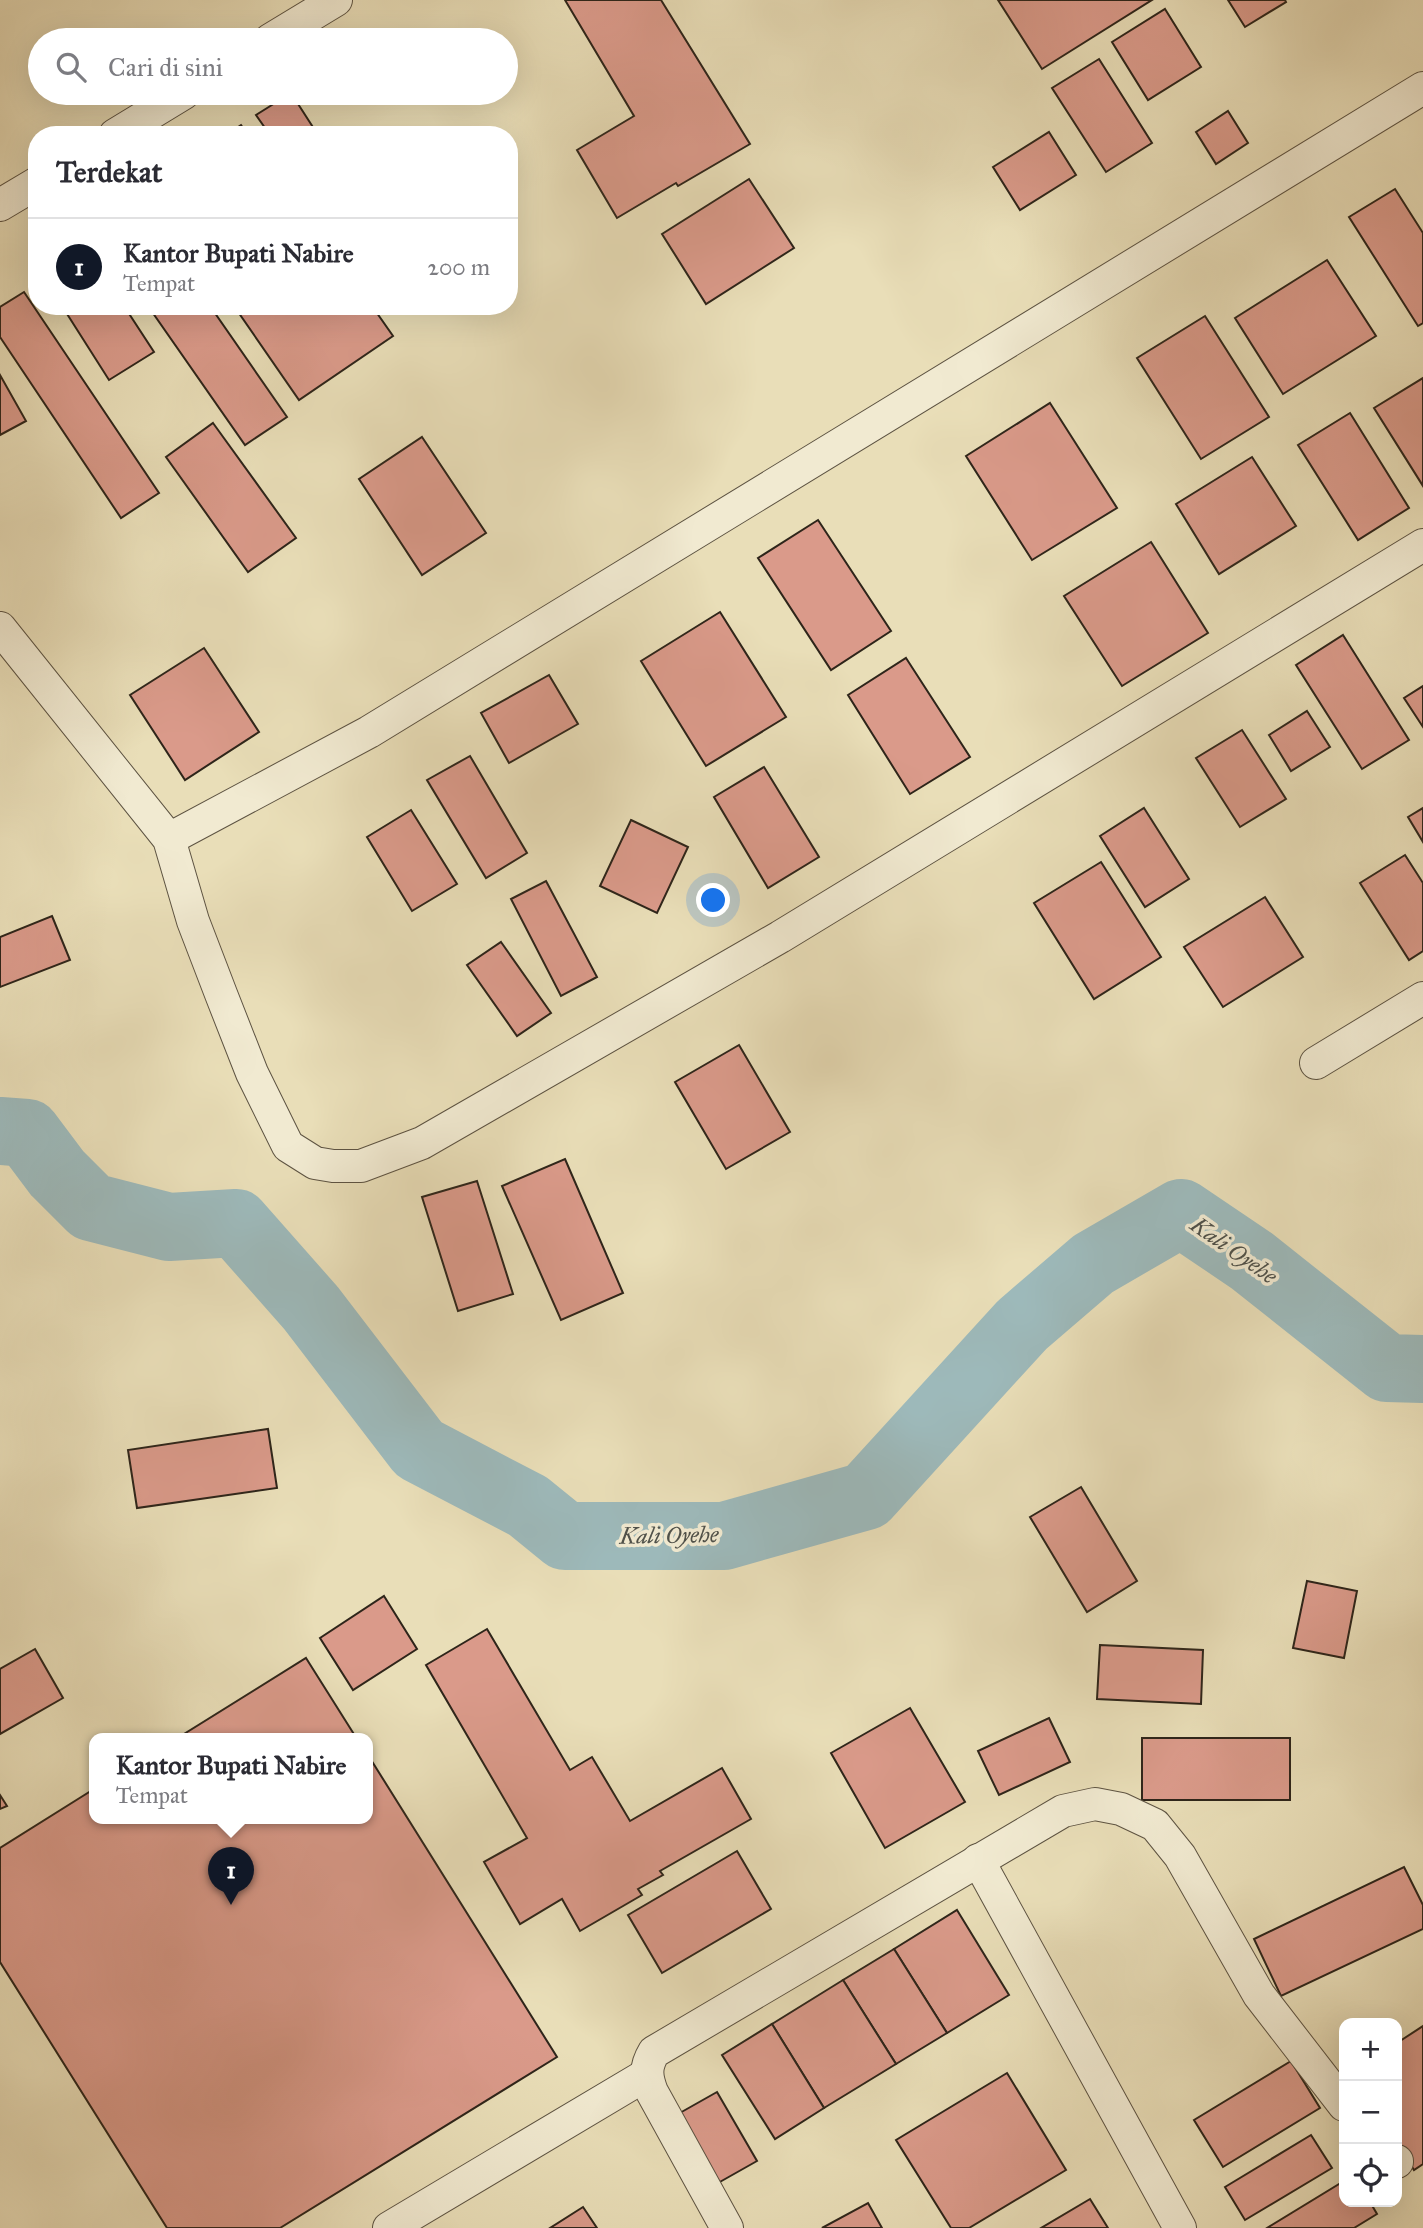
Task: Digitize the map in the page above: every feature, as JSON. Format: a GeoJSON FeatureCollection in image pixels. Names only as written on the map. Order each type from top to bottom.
{"type":"FeatureCollection","features":[{"type":"Feature","properties":{"kind":"street"},"geometry":{"type":"LineString","coordinates":[[290,28],[336,0]]}},
{"type":"Feature","properties":{"kind":"street"},"geometry":{"type":"LineString","coordinates":[[169,839],[369,732],[1423,88]]}},
{"type":"Feature","properties":{"kind":"street"},"geometry":{"type":"LineString","coordinates":[[130,126],[164,105]]}},
{"type":"Feature","properties":{"kind":"street"},"geometry":{"type":"LineString","coordinates":[[0,205],[28,188]]}},
{"type":"Feature","properties":{"kind":"street"},"geometry":{"type":"LineString","coordinates":[[0,628],[169,839],[193,921],[220,994],[252,1073],[288,1146],[315,1163],[361,1166],[422,1143],[780,936],[1423,545]]}},
{"type":"Feature","properties":{"kind":"street"},"geometry":{"type":"LineString","coordinates":[[1316,1063],[1423,998]]}},
{"type":"Feature","properties":{"kind":"street"},"geometry":{"type":"LineString","coordinates":[[727,2228],[652,2092],[646,2075],[648,2062],[654,2052],[1063,1811],[1094,1804],[1121,1809],[1155,1825],[1180,1856],[1259,1994],[1339,2098]]}},
{"type":"Feature","properties":{"kind":"street"},"geometry":{"type":"LineString","coordinates":[[978,1860],[1180,2228]]}},
{"type":"Feature","properties":{"kind":"street"},"geometry":{"type":"LineString","coordinates":[[389,2228],[646,2075]]}},
{"type":"Feature","properties":{"kind":"building"},"geometry":{"type":"Polygon","coordinates":[[[565,0],[661,0],[750,144],[617,218],[577,150],[634,116],[565,0]]]}},
{"type":"Feature","properties":{"kind":"building"},"geometry":{"type":"Polygon","coordinates":[[[998,0],[1152,0],[1042,69],[998,0]]]}},
{"type":"Feature","properties":{"kind":"building"},"geometry":{"type":"Polygon","coordinates":[[[1228,0],[1285,0],[1286,2],[1245,27],[1228,0]]]}},
{"type":"Feature","properties":{"kind":"building"},"geometry":{"type":"Polygon","coordinates":[[[1165,9],[1201,67],[1148,100],[1112,42],[1165,9]]]}},
{"type":"Feature","properties":{"kind":"building"},"geometry":{"type":"Polygon","coordinates":[[[1099,59],[1152,143],[1106,172],[1052,88],[1099,59]]]}},
{"type":"Feature","properties":{"kind":"building"},"geometry":{"type":"Polygon","coordinates":[[[272,105],[299,105],[312,126],[264,126],[256,115],[272,105]]]}},
{"type":"Feature","properties":{"kind":"building"},"geometry":{"type":"Polygon","coordinates":[[[1228,111],[1248,143],[1216,164],[1196,132],[1228,111]]]}},
{"type":"Feature","properties":{"kind":"building"},"geometry":{"type":"Polygon","coordinates":[[[1049,132],[1076,175],[1020,210],[993,167],[1049,132]]]}},
{"type":"Feature","properties":{"kind":"building"},"geometry":{"type":"Polygon","coordinates":[[[749,179],[794,248],[706,304],[662,234],[749,179]]]}},
{"type":"Feature","properties":{"kind":"building"},"geometry":{"type":"Polygon","coordinates":[[[1395,189],[1423,233],[1423,323],[1418,326],[1349,217],[1395,189]]]}},
{"type":"Feature","properties":{"kind":"building"},"geometry":{"type":"Polygon","coordinates":[[[1327,260],[1376,336],[1283,394],[1235,318],[1327,260]]]}},
{"type":"Feature","properties":{"kind":"building"},"geometry":{"type":"Polygon","coordinates":[[[24,292],[28,298],[28,315],[39,315],[159,493],[121,518],[0,337],[0,307],[24,292]]]}},
{"type":"Feature","properties":{"kind":"building"},"geometry":{"type":"Polygon","coordinates":[[[68,315],[130,315],[154,352],[109,380],[68,315]]]}},
{"type":"Feature","properties":{"kind":"building"},"geometry":{"type":"Polygon","coordinates":[[[154,315],[216,315],[287,417],[245,445],[154,315]]]}},
{"type":"Feature","properties":{"kind":"building"},"geometry":{"type":"Polygon","coordinates":[[[240,315],[378,315],[393,336],[299,400],[240,315]]]}},
{"type":"Feature","properties":{"kind":"building"},"geometry":{"type":"Polygon","coordinates":[[[1205,316],[1269,417],[1201,459],[1137,358],[1205,316]]]}},
{"type":"Feature","properties":{"kind":"building"},"geometry":{"type":"Polygon","coordinates":[[[0,375],[26,421],[0,435],[0,375]]]}},
{"type":"Feature","properties":{"kind":"building"},"geometry":{"type":"Polygon","coordinates":[[[1423,378],[1423,486],[1374,408],[1423,378]]]}},
{"type":"Feature","properties":{"kind":"building"},"geometry":{"type":"Polygon","coordinates":[[[1050,403],[1117,508],[1032,560],[966,456],[1050,403]]]}},
{"type":"Feature","properties":{"kind":"building"},"geometry":{"type":"Polygon","coordinates":[[[1350,413],[1409,508],[1358,540],[1298,445],[1350,413]]]}},
{"type":"Feature","properties":{"kind":"building"},"geometry":{"type":"Polygon","coordinates":[[[213,423],[296,538],[248,572],[166,457],[213,423]]]}},
{"type":"Feature","properties":{"kind":"building"},"geometry":{"type":"Polygon","coordinates":[[[422,437],[486,533],[422,575],[359,479],[422,437]]]}},
{"type":"Feature","properties":{"kind":"building"},"geometry":{"type":"Polygon","coordinates":[[[1252,457],[1296,526],[1219,574],[1176,504],[1252,457]]]}},
{"type":"Feature","properties":{"kind":"building"},"geometry":{"type":"Polygon","coordinates":[[[818,520],[891,631],[831,670],[758,558],[818,520]]]}},
{"type":"Feature","properties":{"kind":"building"},"geometry":{"type":"Polygon","coordinates":[[[1151,542],[1208,633],[1122,686],[1064,596],[1151,542]]]}},
{"type":"Feature","properties":{"kind":"building"},"geometry":{"type":"Polygon","coordinates":[[[720,612],[786,717],[706,766],[641,661],[720,612]]]}},
{"type":"Feature","properties":{"kind":"building"},"geometry":{"type":"Polygon","coordinates":[[[1343,635],[1409,740],[1362,769],[1296,665],[1343,635]]]}},
{"type":"Feature","properties":{"kind":"building"},"geometry":{"type":"Polygon","coordinates":[[[204,648],[259,732],[185,780],[130,695],[204,648]]]}},
{"type":"Feature","properties":{"kind":"building"},"geometry":{"type":"Polygon","coordinates":[[[906,658],[970,757],[910,794],[848,695],[906,658]]]}},
{"type":"Feature","properties":{"kind":"building"},"geometry":{"type":"Polygon","coordinates":[[[549,675],[578,724],[509,763],[481,713],[549,675]]]}},
{"type":"Feature","properties":{"kind":"building"},"geometry":{"type":"Polygon","coordinates":[[[1423,686],[1423,727],[1404,698],[1423,686]]]}},
{"type":"Feature","properties":{"kind":"building"},"geometry":{"type":"Polygon","coordinates":[[[1307,711],[1330,747],[1291,771],[1269,735],[1307,711]]]}},
{"type":"Feature","properties":{"kind":"building"},"geometry":{"type":"Polygon","coordinates":[[[1242,730],[1286,799],[1240,827],[1196,758],[1242,730]]]}},
{"type":"Feature","properties":{"kind":"building"},"geometry":{"type":"Polygon","coordinates":[[[470,756],[527,853],[486,878],[427,780],[470,756]]]}},
{"type":"Feature","properties":{"kind":"building"},"geometry":{"type":"Polygon","coordinates":[[[764,767],[819,857],[768,888],[714,797],[764,767]]]}},
{"type":"Feature","properties":{"kind":"building"},"geometry":{"type":"Polygon","coordinates":[[[1144,808],[1189,879],[1145,907],[1100,836],[1144,808]]]}},
{"type":"Feature","properties":{"kind":"building"},"geometry":{"type":"Polygon","coordinates":[[[1423,808],[1423,842],[1408,817],[1423,808]]]}},
{"type":"Feature","properties":{"kind":"building"},"geometry":{"type":"Polygon","coordinates":[[[411,810],[457,884],[412,911],[367,837],[411,810]]]}},
{"type":"Feature","properties":{"kind":"building"},"geometry":{"type":"Polygon","coordinates":[[[631,820],[688,847],[657,913],[600,886],[631,820]]]}},
{"type":"Feature","properties":{"kind":"building"},"geometry":{"type":"Polygon","coordinates":[[[1405,855],[1423,883],[1423,951],[1409,960],[1360,883],[1405,855]]]}},
{"type":"Feature","properties":{"kind":"building"},"geometry":{"type":"Polygon","coordinates":[[[1101,862],[1161,957],[1094,999],[1034,903],[1101,862]]]}},
{"type":"Feature","properties":{"kind":"building"},"geometry":{"type":"Polygon","coordinates":[[[546,881],[597,977],[561,996],[511,899],[546,881]]]}},
{"type":"Feature","properties":{"kind":"building"},"geometry":{"type":"Polygon","coordinates":[[[1265,897],[1303,957],[1223,1007],[1184,947],[1265,897]]]}},
{"type":"Feature","properties":{"kind":"building"},"geometry":{"type":"Polygon","coordinates":[[[52,916],[70,960],[0,987],[0,937],[52,916]]]}},
{"type":"Feature","properties":{"kind":"building"},"geometry":{"type":"Polygon","coordinates":[[[501,942],[551,1013],[517,1036],[467,965],[501,942]]]}},
{"type":"Feature","properties":{"kind":"building"},"geometry":{"type":"Polygon","coordinates":[[[739,1045],[790,1132],[726,1169],[675,1082],[739,1045]]]}},
{"type":"Feature","properties":{"kind":"building"},"geometry":{"type":"Polygon","coordinates":[[[565,1159],[623,1293],[561,1320],[502,1186],[565,1159]]]}},
{"type":"Feature","properties":{"kind":"building"},"geometry":{"type":"Polygon","coordinates":[[[477,1181],[513,1294],[458,1311],[422,1197],[477,1181]]]}},
{"type":"Feature","properties":{"kind":"building"},"geometry":{"type":"Polygon","coordinates":[[[268,1429],[277,1488],[137,1508],[128,1450],[268,1429]]]}},
{"type":"Feature","properties":{"kind":"building"},"geometry":{"type":"Polygon","coordinates":[[[1081,1487],[1137,1581],[1087,1612],[1030,1517],[1081,1487]]]}},
{"type":"Feature","properties":{"kind":"building"},"geometry":{"type":"Polygon","coordinates":[[[1307,1581],[1357,1591],[1344,1658],[1293,1648],[1307,1581]]]}},
{"type":"Feature","properties":{"kind":"building"},"geometry":{"type":"Polygon","coordinates":[[[384,1596],[417,1649],[353,1690],[320,1638],[384,1596]]]}},
{"type":"Feature","properties":{"kind":"building"},"geometry":{"type":"Polygon","coordinates":[[[487,1629],[570,1770],[592,1757],[630,1821],[722,1768],[751,1819],[660,1871],[663,1875],[638,1889],[642,1895],[580,1931],[562,1899],[520,1924],[484,1862],[527,1838],[426,1665],[487,1629]]]}},
{"type":"Feature","properties":{"kind":"building"},"geometry":{"type":"Polygon","coordinates":[[[1100,1645],[1203,1650],[1201,1704],[1097,1699],[1100,1645]]]}},
{"type":"Feature","properties":{"kind":"building"},"geometry":{"type":"Polygon","coordinates":[[[35,1649],[63,1698],[0,1734],[0,1669],[35,1649]]]}},
{"type":"Feature","properties":{"kind":"building"},"geometry":{"type":"Polygon","coordinates":[[[306,1658],[353,1733],[186,1733],[306,1658]]]}},
{"type":"Feature","properties":{"kind":"building"},"geometry":{"type":"Polygon","coordinates":[[[910,1708],[965,1802],[885,1848],[831,1753],[910,1708]]]}},
{"type":"Feature","properties":{"kind":"building"},"geometry":{"type":"Polygon","coordinates":[[[1049,1718],[1070,1762],[999,1795],[978,1751],[1049,1718]]]}},
{"type":"Feature","properties":{"kind":"building"},"geometry":{"type":"Polygon","coordinates":[[[1142,1738],[1290,1738],[1290,1800],[1142,1800],[1142,1738]]]}},
{"type":"Feature","properties":{"kind":"building"},"geometry":{"type":"Polygon","coordinates":[[[373,1763],[557,2057],[280,2228],[167,2228],[0,1962],[0,1848],[89,1792],[89,1824],[373,1824],[373,1763]]]}},
{"type":"Feature","properties":{"kind":"building"},"geometry":{"type":"Polygon","coordinates":[[[0,1795],[7,1806],[0,1809],[0,1795]]]}},
{"type":"Feature","properties":{"kind":"building"},"geometry":{"type":"Polygon","coordinates":[[[737,1851],[771,1909],[662,1973],[628,1915],[737,1851]]]}},
{"type":"Feature","properties":{"kind":"building"},"geometry":{"type":"Polygon","coordinates":[[[1404,1867],[1423,1905],[1423,1929],[1281,1996],[1254,1939],[1404,1867]]]}},
{"type":"Feature","properties":{"kind":"building"},"geometry":{"type":"Polygon","coordinates":[[[957,1910],[1009,1995],[947,2033],[894,1949],[957,1910]]]}},
{"type":"Feature","properties":{"kind":"building"},"geometry":{"type":"Polygon","coordinates":[[[894,1949],[947,2033],[896,2064],[843,1980],[894,1949]]]}},
{"type":"Feature","properties":{"kind":"building"},"geometry":{"type":"Polygon","coordinates":[[[843,1980],[896,2064],[824,2108],[772,2024],[843,1980]]]}},
{"type":"Feature","properties":{"kind":"building"},"geometry":{"type":"Polygon","coordinates":[[[772,2024],[824,2108],[775,2139],[722,2055],[772,2024]]]}},
{"type":"Feature","properties":{"kind":"building"},"geometry":{"type":"Polygon","coordinates":[[[1423,2026],[1423,2164],[1414,2170],[1402,2151],[1402,2040],[1423,2026]]]}},
{"type":"Feature","properties":{"kind":"building"},"geometry":{"type":"Polygon","coordinates":[[[1291,2061],[1320,2108],[1223,2167],[1194,2120],[1291,2061]]]}},
{"type":"Feature","properties":{"kind":"building"},"geometry":{"type":"Polygon","coordinates":[[[1007,2073],[1066,2170],[969,2228],[951,2228],[896,2140],[1007,2073]]]}},
{"type":"Feature","properties":{"kind":"building"},"geometry":{"type":"Polygon","coordinates":[[[717,2092],[757,2161],[718,2183],[678,2114],[717,2092]]]}},
{"type":"Feature","properties":{"kind":"building"},"geometry":{"type":"Polygon","coordinates":[[[1311,2135],[1332,2168],[1245,2220],[1225,2187],[1311,2135]]]}},
{"type":"Feature","properties":{"kind":"building"},"geometry":{"type":"Polygon","coordinates":[[[1339,2184],[1339,2207],[1373,2207],[1377,2214],[1354,2228],[1267,2228],[1339,2184]]]}},
{"type":"Feature","properties":{"kind":"building"},"geometry":{"type":"Polygon","coordinates":[[[1090,2199],[1108,2228],[1041,2228],[1090,2199]]]}},
{"type":"Feature","properties":{"kind":"building"},"geometry":{"type":"Polygon","coordinates":[[[868,2203],[882,2228],[822,2228],[868,2203]]]}},
{"type":"Feature","properties":{"kind":"building"},"geometry":{"type":"Polygon","coordinates":[[[583,2207],[597,2228],[550,2228],[583,2207]]]}},
{"type":"Feature","properties":{"kind":"waterway","name":"Kali Oyehe"},"geometry":{"type":"LineString","coordinates":[[0,1131],[27,1133],[57,1173],[91,1207],[169,1227],[236,1223],[311,1308],[419,1449],[528,1506],[565,1536],[724,1536],[866,1496],[1022,1325],[1093,1264],[1181,1213],[1252,1261],[1387,1368],[1423,1369]]}},
{"type":"Feature","properties":{"kind":"place","name":"Kantor Bupati Nabire"},"geometry":{"type":"Point","coordinates":[231,1905]}}]}
